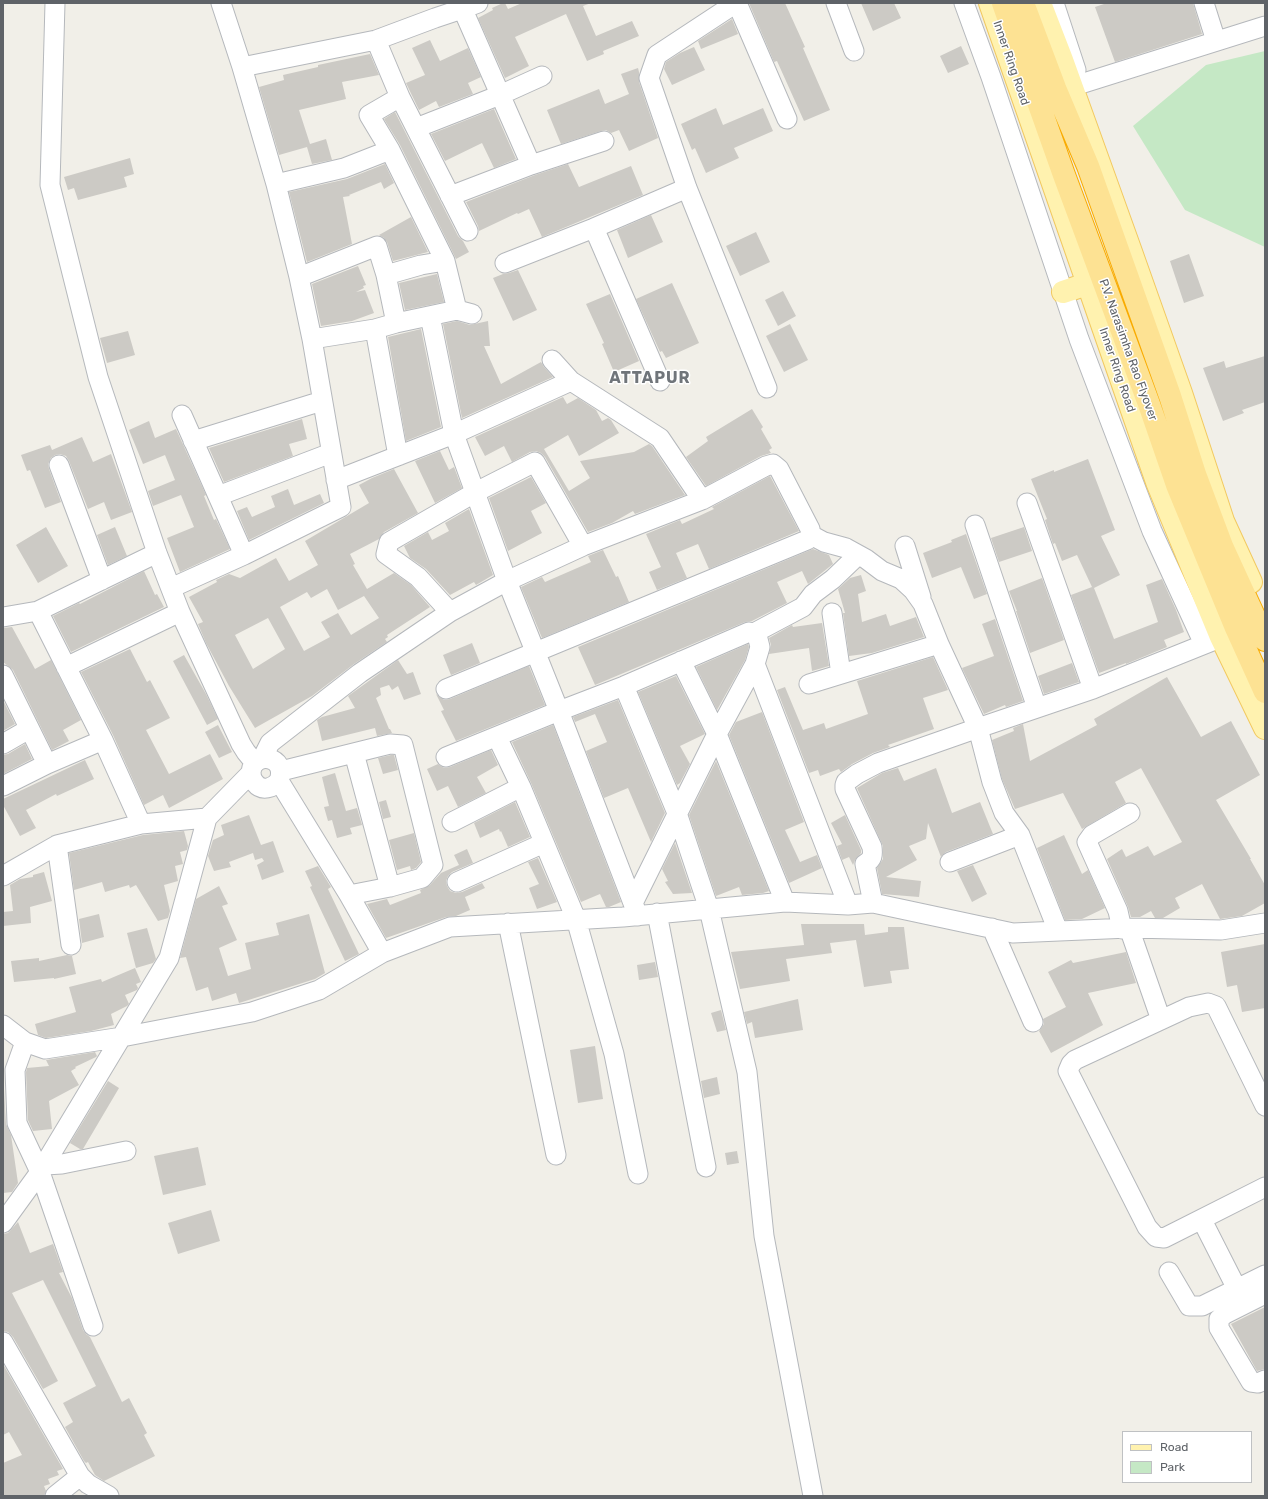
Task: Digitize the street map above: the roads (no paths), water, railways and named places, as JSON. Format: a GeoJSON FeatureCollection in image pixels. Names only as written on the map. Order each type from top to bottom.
{"type":"FeatureCollection","features":[{"type":"Feature","properties":{"kind":"highway","name":"P.V. Narasimha Rao Flyover"},"geometry":{"type":"LineString","coordinates":[[1003,3],[1177,485],[1230,614],[1265,692]]}},
{"type":"Feature","properties":{"kind":"highway","name":"P.V. Narasimha Rao Flyover"},"geometry":{"type":"LineString","coordinates":[[1023,3],[1055,88],[1088,166],[1170,396],[1195,474],[1222,546],[1265,640]]}},
{"type":"Feature","properties":{"kind":"main road","name":"Inner Ring Road"},"geometry":{"type":"LineString","coordinates":[[990,3],[1213,641],[1265,728]]}},
{"type":"Feature","properties":{"kind":"main road"},"geometry":{"type":"LineString","coordinates":[[1040,3],[1062,60],[1076,85],[1223,522],[1265,615]]}},
{"type":"Feature","properties":{"kind":"main road"},"geometry":{"type":"LineString","coordinates":[[1063,292],[1087,284]]}},
{"type":"Feature","properties":{"kind":"street"},"geometry":{"type":"LineString","coordinates":[[55,3],[50,185],[98,377],[157,554],[180,612],[241,744],[256,765],[254,783],[262,788],[272,787],[280,776],[354,753],[390,744],[403,745],[433,865],[422,878],[390,887],[349,895]]}},
{"type":"Feature","properties":{"kind":"street"},"geometry":{"type":"LineString","coordinates":[[171,588],[244,555],[340,507],[312,339],[299,277],[276,184],[242,67],[221,3]]}},
{"type":"Feature","properties":{"kind":"street"},"geometry":{"type":"LineString","coordinates":[[766,388],[687,188],[649,78],[658,55],[736,3],[787,119]]}},
{"type":"Feature","properties":{"kind":"street"},"geometry":{"type":"LineString","coordinates":[[836,3],[854,51]]}},
{"type":"Feature","properties":{"kind":"street"},"geometry":{"type":"LineString","coordinates":[[873,903],[865,864],[870,861],[873,856],[872,847],[845,789],[846,782],[857,774],[878,763],[1093,689],[1213,641],[1152,531],[1100,398],[991,77],[964,3]]}},
{"type":"Feature","properties":{"kind":"street"},"geometry":{"type":"LineString","coordinates":[[1054,3],[1076,85],[1265,26]]}},
{"type":"Feature","properties":{"kind":"street"},"geometry":{"type":"LineString","coordinates":[[1204,3],[1216,41]]}},
{"type":"Feature","properties":{"kind":"street"},"geometry":{"type":"LineString","coordinates":[[242,67],[376,40],[438,10],[467,5],[500,95],[531,165]]}},
{"type":"Feature","properties":{"kind":"street"},"geometry":{"type":"LineString","coordinates":[[376,40],[400,97],[468,231]]}},
{"type":"Feature","properties":{"kind":"street"},"geometry":{"type":"LineString","coordinates":[[416,128],[500,95],[542,76]]}},
{"type":"Feature","properties":{"kind":"street"},"geometry":{"type":"LineString","coordinates":[[312,339],[375,329],[430,316],[464,312],[445,261],[390,150],[369,114],[400,97]]}},
{"type":"Feature","properties":{"kind":"street"},"geometry":{"type":"LineString","coordinates":[[450,196],[531,165],[604,141]]}},
{"type":"Feature","properties":{"kind":"street"},"geometry":{"type":"LineString","coordinates":[[276,184],[344,168],[390,150]]}},
{"type":"Feature","properties":{"kind":"street"},"geometry":{"type":"LineString","coordinates":[[505,263],[594,228],[687,188]]}},
{"type":"Feature","properties":{"kind":"street"},"geometry":{"type":"LineString","coordinates":[[594,228],[660,381]]}},
{"type":"Feature","properties":{"kind":"street"},"geometry":{"type":"LineString","coordinates":[[299,277],[377,246],[386,275],[396,323]]}},
{"type":"Feature","properties":{"kind":"street"},"geometry":{"type":"LineString","coordinates":[[386,275],[421,265],[445,261]]}},
{"type":"Feature","properties":{"kind":"street"},"geometry":{"type":"LineString","coordinates":[[430,316],[454,434],[507,581],[636,910]]}},
{"type":"Feature","properties":{"kind":"street"},"geometry":{"type":"LineString","coordinates":[[375,329],[398,456]]}},
{"type":"Feature","properties":{"kind":"street"},"geometry":{"type":"LineString","coordinates":[[552,360],[571,381],[660,438],[702,500]]}},
{"type":"Feature","properties":{"kind":"street"},"geometry":{"type":"LineString","coordinates":[[336,480],[454,434],[571,381]]}},
{"type":"Feature","properties":{"kind":"street"},"geometry":{"type":"LineString","coordinates":[[193,441],[322,401]]}},
{"type":"Feature","properties":{"kind":"street"},"geometry":{"type":"LineString","coordinates":[[182,415],[244,555]]}},
{"type":"Feature","properties":{"kind":"street"},"geometry":{"type":"LineString","coordinates":[[218,496],[331,453]]}},
{"type":"Feature","properties":{"kind":"street"},"geometry":{"type":"LineString","coordinates":[[450,612],[418,577],[386,554],[389,542],[476,492],[535,462],[583,546]]}},
{"type":"Feature","properties":{"kind":"street"},"geometry":{"type":"LineString","coordinates":[[3,1223],[42,1168],[169,958],[207,818],[256,765],[270,743],[360,673],[450,612],[507,581],[583,546],[702,500],[766,466],[773,464],[779,469],[810,529],[811,535],[807,540],[446,689]]}},
{"type":"Feature","properties":{"kind":"street"},"geometry":{"type":"LineString","coordinates":[[59,465],[102,580]]}},
{"type":"Feature","properties":{"kind":"street"},"geometry":{"type":"LineString","coordinates":[[1027,503],[1093,689]]}},
{"type":"Feature","properties":{"kind":"street"},"geometry":{"type":"LineString","coordinates":[[975,525],[1037,708]]}},
{"type":"Feature","properties":{"kind":"street"},"geometry":{"type":"LineString","coordinates":[[811,535],[824,542],[846,548],[882,571],[901,579],[914,590],[923,604]]}},
{"type":"Feature","properties":{"kind":"street"},"geometry":{"type":"LineString","coordinates":[[905,546],[923,604],[939,644],[978,728],[992,782],[1004,813],[1020,835],[1058,931]]}},
{"type":"Feature","properties":{"kind":"street"},"geometry":{"type":"LineString","coordinates":[[4,614],[38,610],[157,554]]}},
{"type":"Feature","properties":{"kind":"street"},"geometry":{"type":"LineString","coordinates":[[446,757],[624,686],[748,632],[754,633],[802,607],[813,594],[833,579],[858,555]]}},
{"type":"Feature","properties":{"kind":"street"},"geometry":{"type":"LineString","coordinates":[[38,610],[103,740],[141,824]]}},
{"type":"Feature","properties":{"kind":"street"},"geometry":{"type":"LineString","coordinates":[[66,667],[180,612]]}},
{"type":"Feature","properties":{"kind":"street"},"geometry":{"type":"LineString","coordinates":[[832,613],[841,674]]}},
{"type":"Feature","properties":{"kind":"street"},"geometry":{"type":"LineString","coordinates":[[636,910],[677,813],[716,734],[755,664],[760,647],[758,639],[754,633]]}},
{"type":"Feature","properties":{"kind":"street"},"geometry":{"type":"LineString","coordinates":[[809,684],[939,644]]}},
{"type":"Feature","properties":{"kind":"street"},"geometry":{"type":"LineString","coordinates":[[682,661],[716,734],[785,902]]}},
{"type":"Feature","properties":{"kind":"street"},"geometry":{"type":"LineString","coordinates":[[755,664],[848,906]]}},
{"type":"Feature","properties":{"kind":"street"},"geometry":{"type":"LineString","coordinates":[[3,676],[47,764]]}},
{"type":"Feature","properties":{"kind":"street"},"geometry":{"type":"LineString","coordinates":[[624,686],[677,813],[709,909],[747,1072],[764,1236],[813,1496]]}},
{"type":"Feature","properties":{"kind":"street"},"geometry":{"type":"LineString","coordinates":[[3,744],[29,729]]}},
{"type":"Feature","properties":{"kind":"street"},"geometry":{"type":"LineString","coordinates":[[497,737],[521,787],[576,920],[614,1054],[638,1174]]}},
{"type":"Feature","properties":{"kind":"street"},"geometry":{"type":"LineString","coordinates":[[3,786],[47,764],[103,740]]}},
{"type":"Feature","properties":{"kind":"street"},"geometry":{"type":"LineString","coordinates":[[354,753],[390,887]]}},
{"type":"Feature","properties":{"kind":"street"},"geometry":{"type":"LineString","coordinates":[[256,765],[267,758],[276,762],[280,776],[382,953]]}},
{"type":"Feature","properties":{"kind":"street"},"geometry":{"type":"LineString","coordinates":[[452,822],[521,787]]}},
{"type":"Feature","properties":{"kind":"street"},"geometry":{"type":"LineString","coordinates":[[1130,813],[1092,835],[1087,842],[1118,911],[1161,1020]]}},
{"type":"Feature","properties":{"kind":"street"},"geometry":{"type":"LineString","coordinates":[[3,876],[57,845],[141,824],[207,818]]}},
{"type":"Feature","properties":{"kind":"street"},"geometry":{"type":"LineString","coordinates":[[950,862],[1020,835]]}},
{"type":"Feature","properties":{"kind":"street"},"geometry":{"type":"LineString","coordinates":[[457,882],[544,843]]}},
{"type":"Feature","properties":{"kind":"street"},"geometry":{"type":"LineString","coordinates":[[57,845],[71,945]]}},
{"type":"Feature","properties":{"kind":"street"},"geometry":{"type":"LineString","coordinates":[[3,1025],[25,1042],[45,1049],[122,1037],[252,1012],[319,990],[382,953],[450,927],[576,920],[636,910],[657,913],[785,902],[848,906],[873,903],[1012,933],[1125,929],[1221,930],[1265,923]]}},
{"type":"Feature","properties":{"kind":"street"},"geometry":{"type":"LineString","coordinates":[[657,913],[706,1166]]}},
{"type":"Feature","properties":{"kind":"street"},"geometry":{"type":"LineString","coordinates":[[508,923],[556,1155]]}},
{"type":"Feature","properties":{"kind":"street"},"geometry":{"type":"LineString","coordinates":[[992,928],[1033,1022]]}},
{"type":"Feature","properties":{"kind":"street"},"geometry":{"type":"LineString","coordinates":[[1265,1106],[1216,1006],[1208,1003],[1189,1007],[1075,1060],[1071,1064],[1068,1071],[1147,1227],[1156,1237],[1164,1238],[1265,1187]]}},
{"type":"Feature","properties":{"kind":"street"},"geometry":{"type":"LineString","coordinates":[[25,1042],[9,1071],[17,1123],[42,1168],[93,1326]]}},
{"type":"Feature","properties":{"kind":"street"},"geometry":{"type":"LineString","coordinates":[[42,1168],[126,1150]]}},
{"type":"Feature","properties":{"kind":"street"},"geometry":{"type":"LineString","coordinates":[[1205,1226],[1237,1289]]}},
{"type":"Feature","properties":{"kind":"street"},"geometry":{"type":"LineString","coordinates":[[1169,1272],[1189,1306],[1202,1306],[1265,1275]]}},
{"type":"Feature","properties":{"kind":"street"},"geometry":{"type":"LineString","coordinates":[[1265,1294],[1225,1314],[1219,1319],[1219,1328],[1252,1382],[1258,1383],[1265,1380]]}},
{"type":"Feature","properties":{"kind":"street"},"geometry":{"type":"LineString","coordinates":[[3,1342],[80,1476],[88,1484],[109,1496]]}},
{"type":"Feature","properties":{"kind":"street"},"geometry":{"type":"LineString","coordinates":[[56,1496],[80,1476]]}},
{"type":"Feature","properties":{"kind":"district","name":"ATTAPUR"},"geometry":{"type":"Point","coordinates":[650,378]}}]}
